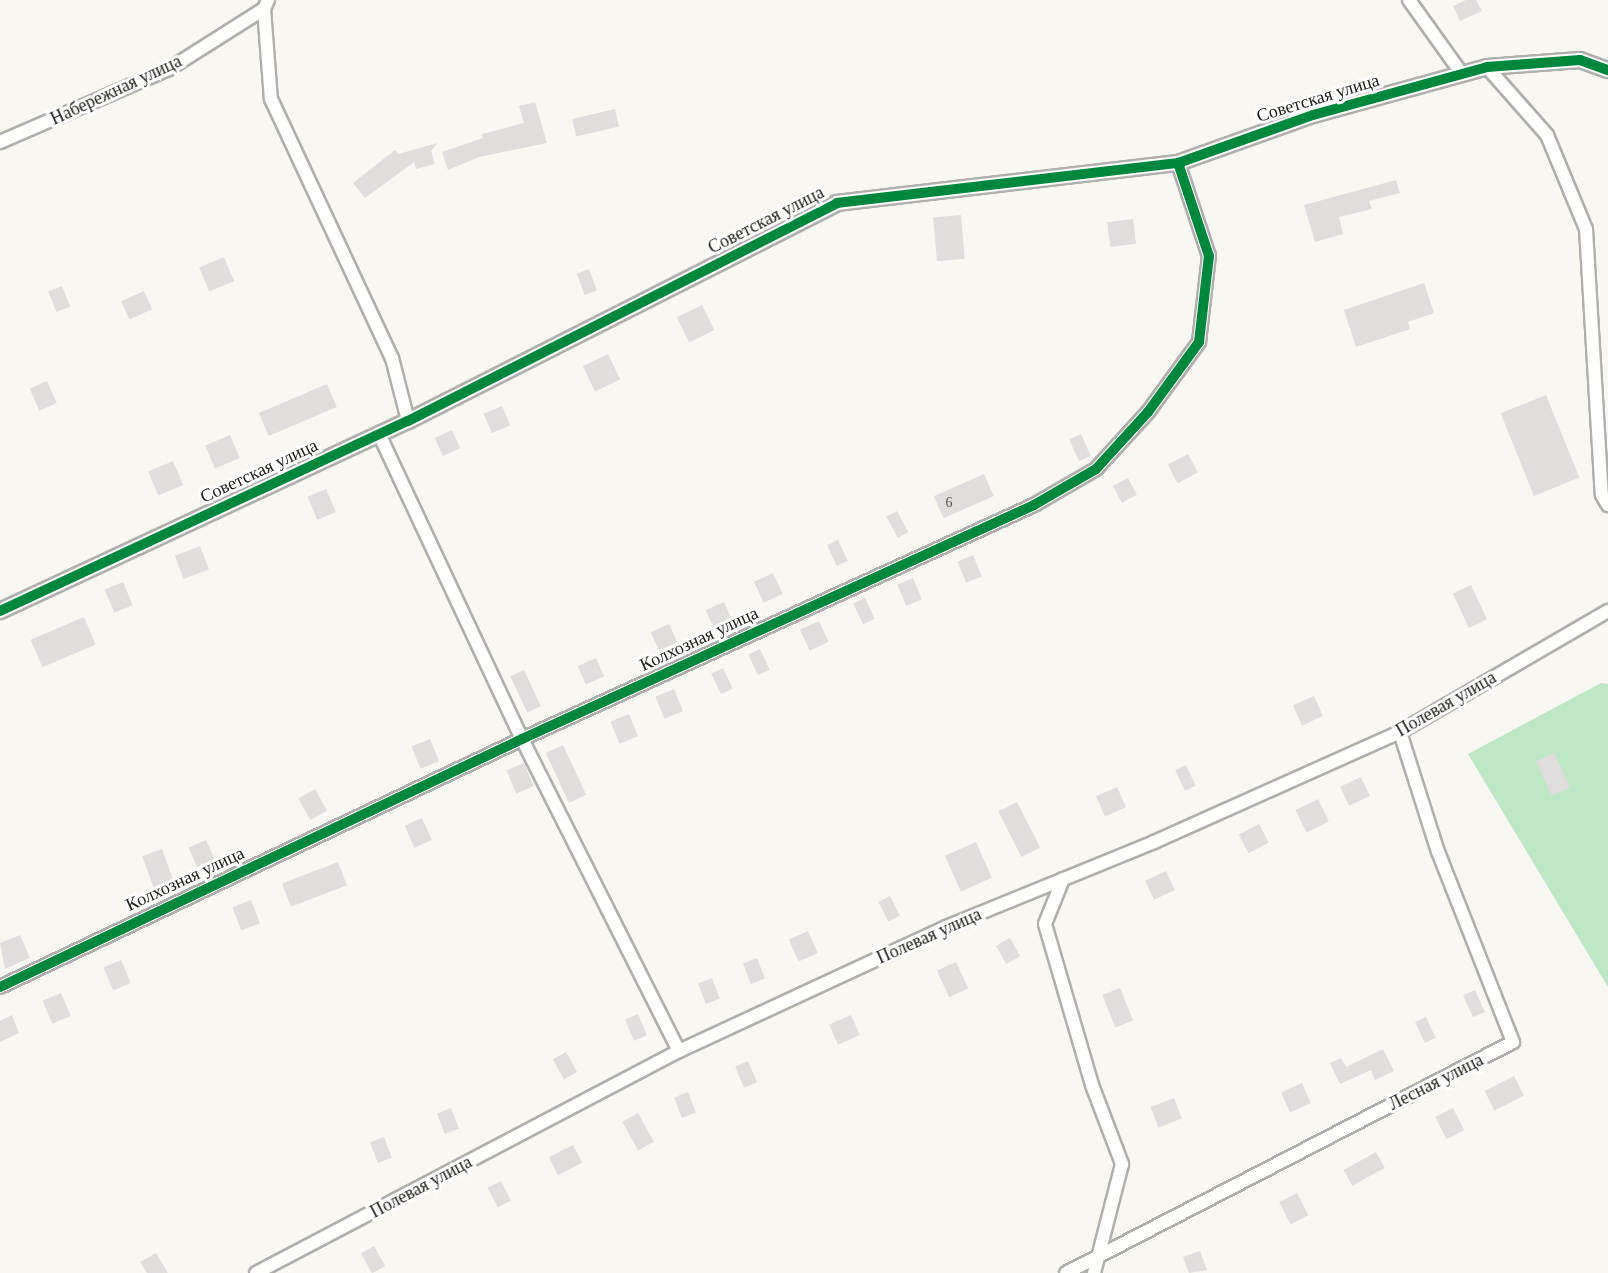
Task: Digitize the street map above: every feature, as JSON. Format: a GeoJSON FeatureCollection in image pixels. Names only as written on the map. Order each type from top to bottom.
{"type":"FeatureCollection","features":[{"type":"Feature","properties":{"kind":"street"},"geometry":{"type":"LineString","coordinates":[[1409,0],[1462,74]]}},
{"type":"Feature","properties":{"kind":"street"},"geometry":{"type":"LineString","coordinates":[[266,5],[271,99],[392,358],[408,421]]}},
{"type":"Feature","properties":{"kind":"street","name":"Набережная улица"},"geometry":{"type":"LineString","coordinates":[[0,142],[169,69],[266,5]]}},
{"type":"Feature","properties":{"kind":"street","name":"Советская улица"},"geometry":{"type":"LineString","coordinates":[[0,611],[408,421],[837,203],[1178,163],[1313,115],[1487,67],[1580,60],[1608,70]]}},
{"type":"Feature","properties":{"kind":"street"},"geometry":{"type":"LineString","coordinates":[[1487,67],[1547,135],[1586,229],[1602,495],[1608,505]]}},
{"type":"Feature","properties":{"kind":"street","name":"Колхозная улица"},"geometry":{"type":"LineString","coordinates":[[0,987],[523,738],[1034,505],[1096,469],[1148,412],[1199,342],[1209,256],[1178,163]]}},
{"type":"Feature","properties":{"kind":"street"},"geometry":{"type":"LineString","coordinates":[[379,434],[523,738],[679,1051]]}},
{"type":"Feature","properties":{"kind":"street","name":"Полевая улица"},"geometry":{"type":"LineString","coordinates":[[256,1273],[679,1051],[946,927],[1063,879],[1399,732],[1608,611]]}},
{"type":"Feature","properties":{"kind":"street","name":"Лесная улица"},"geometry":{"type":"LineString","coordinates":[[1066,1273],[1513,1042],[1438,852],[1399,732]]}},
{"type":"Feature","properties":{"kind":"street"},"geometry":{"type":"LineString","coordinates":[[1063,879],[1045,924],[1092,1085],[1122,1164],[1094,1273]]}},
{"type":"Feature","properties":{"kind":"green space"},"geometry":{"type":"Polygon","coordinates":[[[1601,683],[1608,684],[1608,987],[1468,754],[1601,683]]]}},
{"type":"Feature","properties":{"kind":"building"},"geometry":{"type":"Polygon","coordinates":[[[1466,0],[1476,0],[1482,11],[1460,21],[1453,6],[1466,0]]]}},
{"type":"Feature","properties":{"kind":"building"},"geometry":{"type":"Polygon","coordinates":[[[535,102],[547,143],[479,157],[448,170],[442,152],[483,138],[482,134],[524,123],[519,106],[535,102]]]}},
{"type":"Feature","properties":{"kind":"building"},"geometry":{"type":"Polygon","coordinates":[[[615,109],[619,127],[576,136],[572,119],[615,109]]]}},
{"type":"Feature","properties":{"kind":"building"},"geometry":{"type":"Polygon","coordinates":[[[438,143],[431,151],[435,164],[416,169],[414,162],[365,198],[353,183],[395,150],[398,154],[438,143]]]}},
{"type":"Feature","properties":{"kind":"building"},"geometry":{"type":"Polygon","coordinates":[[[1396,180],[1400,193],[1369,201],[1372,209],[1339,217],[1343,234],[1315,242],[1304,205],[1396,180]]]}},
{"type":"Feature","properties":{"kind":"building"},"geometry":{"type":"Polygon","coordinates":[[[961,215],[965,259],[937,261],[933,217],[961,215]]]}},
{"type":"Feature","properties":{"kind":"building"},"geometry":{"type":"Polygon","coordinates":[[[1133,219],[1136,244],[1110,247],[1107,222],[1133,219]]]}},
{"type":"Feature","properties":{"kind":"building"},"geometry":{"type":"Polygon","coordinates":[[[224,257],[234,281],[209,291],[199,268],[224,257]]]}},
{"type":"Feature","properties":{"kind":"building"},"geometry":{"type":"Polygon","coordinates":[[[589,269],[597,291],[585,295],[577,273],[589,269]]]}},
{"type":"Feature","properties":{"kind":"building"},"geometry":{"type":"Polygon","coordinates":[[[1424,283],[1434,313],[1408,322],[1410,329],[1356,347],[1344,310],[1424,283]]]}},
{"type":"Feature","properties":{"kind":"building"},"geometry":{"type":"Polygon","coordinates":[[[62,286],[70,306],[56,312],[48,292],[62,286]]]}},
{"type":"Feature","properties":{"kind":"building"},"geometry":{"type":"Polygon","coordinates":[[[144,291],[152,309],[129,319],[121,301],[144,291]]]}},
{"type":"Feature","properties":{"kind":"building"},"geometry":{"type":"Polygon","coordinates":[[[702,305],[714,330],[689,342],[677,317],[702,305]]]}},
{"type":"Feature","properties":{"kind":"building"},"geometry":{"type":"Polygon","coordinates":[[[608,354],[620,379],[595,391],[583,366],[608,354]]]}},
{"type":"Feature","properties":{"kind":"building"},"geometry":{"type":"Polygon","coordinates":[[[47,381],[57,403],[39,411],[30,389],[47,381]]]}},
{"type":"Feature","properties":{"kind":"building"},"geometry":{"type":"Polygon","coordinates":[[[327,384],[337,407],[269,436],[259,413],[327,384]]]}},
{"type":"Feature","properties":{"kind":"building"},"geometry":{"type":"Polygon","coordinates":[[[1546,395],[1579,478],[1534,496],[1501,413],[1546,395]]]}},
{"type":"Feature","properties":{"kind":"building"},"geometry":{"type":"Polygon","coordinates":[[[502,406],[510,425],[492,433],[484,414],[502,406]]]}},
{"type":"Feature","properties":{"kind":"building"},"geometry":{"type":"Polygon","coordinates":[[[452,430],[460,448],[443,456],[435,438],[452,430]]]}},
{"type":"Feature","properties":{"kind":"building"},"geometry":{"type":"Polygon","coordinates":[[[1081,434],[1091,456],[1079,461],[1069,439],[1081,434]]]}},
{"type":"Feature","properties":{"kind":"building"},"geometry":{"type":"Polygon","coordinates":[[[230,435],[240,458],[215,469],[205,446],[230,435]]]}},
{"type":"Feature","properties":{"kind":"building"},"geometry":{"type":"Polygon","coordinates":[[[1188,454],[1198,473],[1178,483],[1168,465],[1188,454]]]}},
{"type":"Feature","properties":{"kind":"building"},"geometry":{"type":"Polygon","coordinates":[[[173,461],[183,485],[158,495],[148,472],[173,461]]]}},
{"type":"Feature","properties":{"kind":"building"},"geometry":{"type":"Polygon","coordinates":[[[984,474],[994,496],[944,518],[934,496],[984,474]]]}},
{"type":"Feature","properties":{"kind":"building"},"geometry":{"type":"Polygon","coordinates":[[[1128,478],[1137,495],[1122,503],[1113,486],[1128,478]]]}},
{"type":"Feature","properties":{"kind":"building"},"geometry":{"type":"Polygon","coordinates":[[[326,489],[336,512],[317,520],[308,497],[326,489]]]}},
{"type":"Feature","properties":{"kind":"building"},"geometry":{"type":"Polygon","coordinates":[[[897,511],[908,532],[898,538],[886,517],[897,511]]]}},
{"type":"Feature","properties":{"kind":"building"},"geometry":{"type":"Polygon","coordinates":[[[838,540],[848,561],[837,566],[827,545],[838,540]]]}},
{"type":"Feature","properties":{"kind":"building"},"geometry":{"type":"Polygon","coordinates":[[[200,546],[209,569],[184,579],[175,556],[200,546]]]}},
{"type":"Feature","properties":{"kind":"building"},"geometry":{"type":"Polygon","coordinates":[[[973,555],[982,576],[966,583],[957,562],[973,555]]]}},
{"type":"Feature","properties":{"kind":"building"},"geometry":{"type":"Polygon","coordinates":[[[773,573],[783,594],[764,603],[754,582],[773,573]]]}},
{"type":"Feature","properties":{"kind":"building"},"geometry":{"type":"Polygon","coordinates":[[[913,578],[922,599],[906,606],[897,585],[913,578]]]}},
{"type":"Feature","properties":{"kind":"building"},"geometry":{"type":"Polygon","coordinates":[[[123,582],[133,605],[114,613],[105,590],[123,582]]]}},
{"type":"Feature","properties":{"kind":"building"},"geometry":{"type":"Polygon","coordinates":[[[1471,585],[1487,619],[1469,628],[1453,593],[1471,585]]]}},
{"type":"Feature","properties":{"kind":"building"},"geometry":{"type":"Polygon","coordinates":[[[865,598],[875,619],[863,624],[853,603],[865,598]]]}},
{"type":"Feature","properties":{"kind":"building"},"geometry":{"type":"Polygon","coordinates":[[[724,602],[732,620],[714,628],[706,610],[724,602]]]}},
{"type":"Feature","properties":{"kind":"building"},"geometry":{"type":"Polygon","coordinates":[[[84,617],[96,645],[42,667],[31,640],[84,617]]]}},
{"type":"Feature","properties":{"kind":"building"},"geometry":{"type":"Polygon","coordinates":[[[819,621],[829,642],[810,651],[800,630],[819,621]]]}},
{"type":"Feature","properties":{"kind":"building"},"geometry":{"type":"Polygon","coordinates":[[[669,624],[677,642],[659,650],[651,632],[669,624]]]}},
{"type":"Feature","properties":{"kind":"building"},"geometry":{"type":"Polygon","coordinates":[[[760,649],[770,670],[758,675],[748,654],[760,649]]]}},
{"type":"Feature","properties":{"kind":"building"},"geometry":{"type":"Polygon","coordinates":[[[596,658],[604,676],[586,684],[578,666],[596,658]]]}},
{"type":"Feature","properties":{"kind":"building"},"geometry":{"type":"Polygon","coordinates":[[[723,668],[733,689],[721,694],[711,673],[723,668]]]}},
{"type":"Feature","properties":{"kind":"building"},"geometry":{"type":"Polygon","coordinates":[[[524,670],[541,706],[527,713],[510,676],[524,670]]]}},
{"type":"Feature","properties":{"kind":"building"},"geometry":{"type":"Polygon","coordinates":[[[674,689],[683,711],[664,719],[655,696],[674,689]]]}},
{"type":"Feature","properties":{"kind":"building"},"geometry":{"type":"Polygon","coordinates":[[[1314,696],[1323,716],[1302,725],[1293,705],[1314,696]]]}},
{"type":"Feature","properties":{"kind":"building"},"geometry":{"type":"Polygon","coordinates":[[[629,714],[638,736],[619,744],[610,721],[629,714]]]}},
{"type":"Feature","properties":{"kind":"building"},"geometry":{"type":"Polygon","coordinates":[[[430,739],[439,761],[420,769],[411,746],[430,739]]]}},
{"type":"Feature","properties":{"kind":"building"},"geometry":{"type":"Polygon","coordinates":[[[563,745],[586,795],[569,803],[546,753],[563,745]]]}},
{"type":"Feature","properties":{"kind":"building"},"geometry":{"type":"Polygon","coordinates":[[[1554,753],[1570,787],[1552,796],[1536,761],[1554,753]]]}},
{"type":"Feature","properties":{"kind":"building"},"geometry":{"type":"Polygon","coordinates":[[[524,763],[534,786],[516,793],[507,770],[524,763]]]}},
{"type":"Feature","properties":{"kind":"building"},"geometry":{"type":"Polygon","coordinates":[[[1186,765],[1196,786],[1185,791],[1175,770],[1186,765]]]}},
{"type":"Feature","properties":{"kind":"building"},"geometry":{"type":"Polygon","coordinates":[[[1361,777],[1370,796],[1349,806],[1340,787],[1361,777]]]}},
{"type":"Feature","properties":{"kind":"building"},"geometry":{"type":"Polygon","coordinates":[[[1117,787],[1126,807],[1105,816],[1096,796],[1117,787]]]}},
{"type":"Feature","properties":{"kind":"building"},"geometry":{"type":"Polygon","coordinates":[[[315,789],[327,811],[311,820],[298,798],[315,789]]]}},
{"type":"Feature","properties":{"kind":"building"},"geometry":{"type":"Polygon","coordinates":[[[1318,799],[1329,821],[1306,832],[1296,810],[1318,799]]]}},
{"type":"Feature","properties":{"kind":"building"},"geometry":{"type":"Polygon","coordinates":[[[1017,802],[1040,847],[1021,857],[998,812],[1017,802]]]}},
{"type":"Feature","properties":{"kind":"building"},"geometry":{"type":"Polygon","coordinates":[[[422,818],[432,840],[414,848],[405,826],[422,818]]]}},
{"type":"Feature","properties":{"kind":"building"},"geometry":{"type":"Polygon","coordinates":[[[1259,824],[1269,843],[1249,853],[1239,835],[1259,824]]]}},
{"type":"Feature","properties":{"kind":"building"},"geometry":{"type":"Polygon","coordinates":[[[206,840],[216,862],[198,870],[189,848],[206,840]]]}},
{"type":"Feature","properties":{"kind":"building"},"geometry":{"type":"Polygon","coordinates":[[[976,842],[992,878],[961,891],[945,856],[976,842]]]}},
{"type":"Feature","properties":{"kind":"building"},"geometry":{"type":"Polygon","coordinates":[[[162,849],[175,884],[155,891],[142,856],[162,849]]]}},
{"type":"Feature","properties":{"kind":"building"},"geometry":{"type":"Polygon","coordinates":[[[338,862],[347,885],[291,907],[282,884],[338,862]]]}},
{"type":"Feature","properties":{"kind":"building"},"geometry":{"type":"Polygon","coordinates":[[[1166,871],[1175,890],[1154,900],[1145,881],[1166,871]]]}},
{"type":"Feature","properties":{"kind":"building"},"geometry":{"type":"Polygon","coordinates":[[[890,896],[900,916],[888,922],[878,902],[890,896]]]}},
{"type":"Feature","properties":{"kind":"building"},"geometry":{"type":"Polygon","coordinates":[[[251,900],[260,923],[241,931],[232,907],[251,900]]]}},
{"type":"Feature","properties":{"kind":"building"},"geometry":{"type":"Polygon","coordinates":[[[808,931],[818,953],[799,961],[789,940],[808,931]]]}},
{"type":"Feature","properties":{"kind":"building"},"geometry":{"type":"Polygon","coordinates":[[[20,935],[30,958],[5,969],[0,943],[20,935]]]}},
{"type":"Feature","properties":{"kind":"building"},"geometry":{"type":"Polygon","coordinates":[[[1010,938],[1020,956],[1006,964],[996,946],[1010,938]]]}},
{"type":"Feature","properties":{"kind":"building"},"geometry":{"type":"Polygon","coordinates":[[[757,958],[765,979],[751,984],[743,963],[757,958]]]}},
{"type":"Feature","properties":{"kind":"building"},"geometry":{"type":"Polygon","coordinates":[[[121,960],[131,983],[113,990],[104,967],[121,960]]]}},
{"type":"Feature","properties":{"kind":"building"},"geometry":{"type":"Polygon","coordinates":[[[956,962],[968,988],[949,997],[937,971],[956,962]]]}},
{"type":"Feature","properties":{"kind":"building"},"geometry":{"type":"Polygon","coordinates":[[[712,978],[720,999],[706,1004],[698,983],[712,978]]]}},
{"type":"Feature","properties":{"kind":"building"},"geometry":{"type":"Polygon","coordinates":[[[1120,988],[1133,1020],[1115,1028],[1102,995],[1120,988]]]}},
{"type":"Feature","properties":{"kind":"building"},"geometry":{"type":"Polygon","coordinates":[[[1475,990],[1485,1012],[1473,1017],[1463,995],[1475,990]]]}},
{"type":"Feature","properties":{"kind":"building"},"geometry":{"type":"Polygon","coordinates":[[[61,993],[71,1016],[52,1024],[43,1001],[61,993]]]}},
{"type":"Feature","properties":{"kind":"building"},"geometry":{"type":"Polygon","coordinates":[[[638,1014],[647,1035],[634,1041],[625,1019],[638,1014]]]}},
{"type":"Feature","properties":{"kind":"building"},"geometry":{"type":"Polygon","coordinates":[[[12,1015],[19,1033],[0,1042],[0,1021],[12,1015]]]}},
{"type":"Feature","properties":{"kind":"building"},"geometry":{"type":"Polygon","coordinates":[[[851,1015],[860,1035],[838,1045],[829,1025],[851,1015]]]}},
{"type":"Feature","properties":{"kind":"building"},"geometry":{"type":"Polygon","coordinates":[[[1426,1017],[1436,1038],[1425,1043],[1415,1022],[1426,1017]]]}},
{"type":"Feature","properties":{"kind":"building"},"geometry":{"type":"Polygon","coordinates":[[[1383,1049],[1394,1071],[1375,1080],[1371,1070],[1340,1084],[1330,1063],[1341,1058],[1346,1067],[1383,1049]]]}},
{"type":"Feature","properties":{"kind":"building"},"geometry":{"type":"Polygon","coordinates":[[[566,1052],[577,1072],[564,1079],[553,1059],[566,1052]]]}},
{"type":"Feature","properties":{"kind":"building"},"geometry":{"type":"Polygon","coordinates":[[[748,1061],[757,1082],[744,1088],[735,1066],[748,1061]]]}},
{"type":"Feature","properties":{"kind":"building"},"geometry":{"type":"Polygon","coordinates":[[[1514,1076],[1524,1096],[1495,1111],[1485,1091],[1514,1076]]]}},
{"type":"Feature","properties":{"kind":"building"},"geometry":{"type":"Polygon","coordinates":[[[1302,1083],[1311,1103],[1290,1112],[1281,1092],[1302,1083]]]}},
{"type":"Feature","properties":{"kind":"building"},"geometry":{"type":"Polygon","coordinates":[[[688,1092],[696,1113],[682,1118],[674,1097],[688,1092]]]}},
{"type":"Feature","properties":{"kind":"building"},"geometry":{"type":"Polygon","coordinates":[[[1174,1098],[1182,1119],[1159,1127],[1151,1107],[1174,1098]]]}},
{"type":"Feature","properties":{"kind":"building"},"geometry":{"type":"Polygon","coordinates":[[[451,1108],[459,1129],[445,1134],[437,1113],[451,1108]]]}},
{"type":"Feature","properties":{"kind":"building"},"geometry":{"type":"Polygon","coordinates":[[[1453,1108],[1464,1130],[1447,1139],[1435,1117],[1453,1108]]]}},
{"type":"Feature","properties":{"kind":"building"},"geometry":{"type":"Polygon","coordinates":[[[638,1113],[654,1142],[638,1151],[622,1122],[638,1113]]]}},
{"type":"Feature","properties":{"kind":"building"},"geometry":{"type":"Polygon","coordinates":[[[384,1137],[392,1158],[378,1163],[370,1142],[384,1137]]]}},
{"type":"Feature","properties":{"kind":"building"},"geometry":{"type":"Polygon","coordinates":[[[573,1145],[582,1163],[558,1175],[549,1157],[573,1145]]]}},
{"type":"Feature","properties":{"kind":"building"},"geometry":{"type":"Polygon","coordinates":[[[1376,1152],[1385,1168],[1352,1186],[1344,1170],[1376,1152]]]}},
{"type":"Feature","properties":{"kind":"building"},"geometry":{"type":"Polygon","coordinates":[[[501,1181],[511,1201],[498,1207],[488,1188],[501,1181]]]}},
{"type":"Feature","properties":{"kind":"building"},"geometry":{"type":"Polygon","coordinates":[[[1297,1193],[1308,1215],[1291,1224],[1279,1202],[1297,1193]]]}},
{"type":"Feature","properties":{"kind":"building"},"geometry":{"type":"Polygon","coordinates":[[[374,1246],[385,1266],[372,1273],[361,1253],[374,1246]]]}},
{"type":"Feature","properties":{"kind":"building"},"geometry":{"type":"Polygon","coordinates":[[[1200,1251],[1207,1270],[1189,1273],[1183,1257],[1200,1251]]]}},
{"type":"Feature","properties":{"kind":"building"},"geometry":{"type":"Polygon","coordinates":[[[156,1253],[168,1273],[147,1273],[140,1262],[156,1253]]]}},
{"type":"Feature","properties":{"kind":"cycle path"},"geometry":{"type":"LineString","coordinates":[[0,611],[408,421],[837,203],[1178,163],[1313,115],[1487,67],[1580,60],[1608,70]]}},
{"type":"Feature","properties":{"kind":"cycle path"},"geometry":{"type":"LineString","coordinates":[[0,987],[522,739],[1034,505],[1096,469],[1148,412],[1199,342],[1209,256],[1178,163]]}}]}
